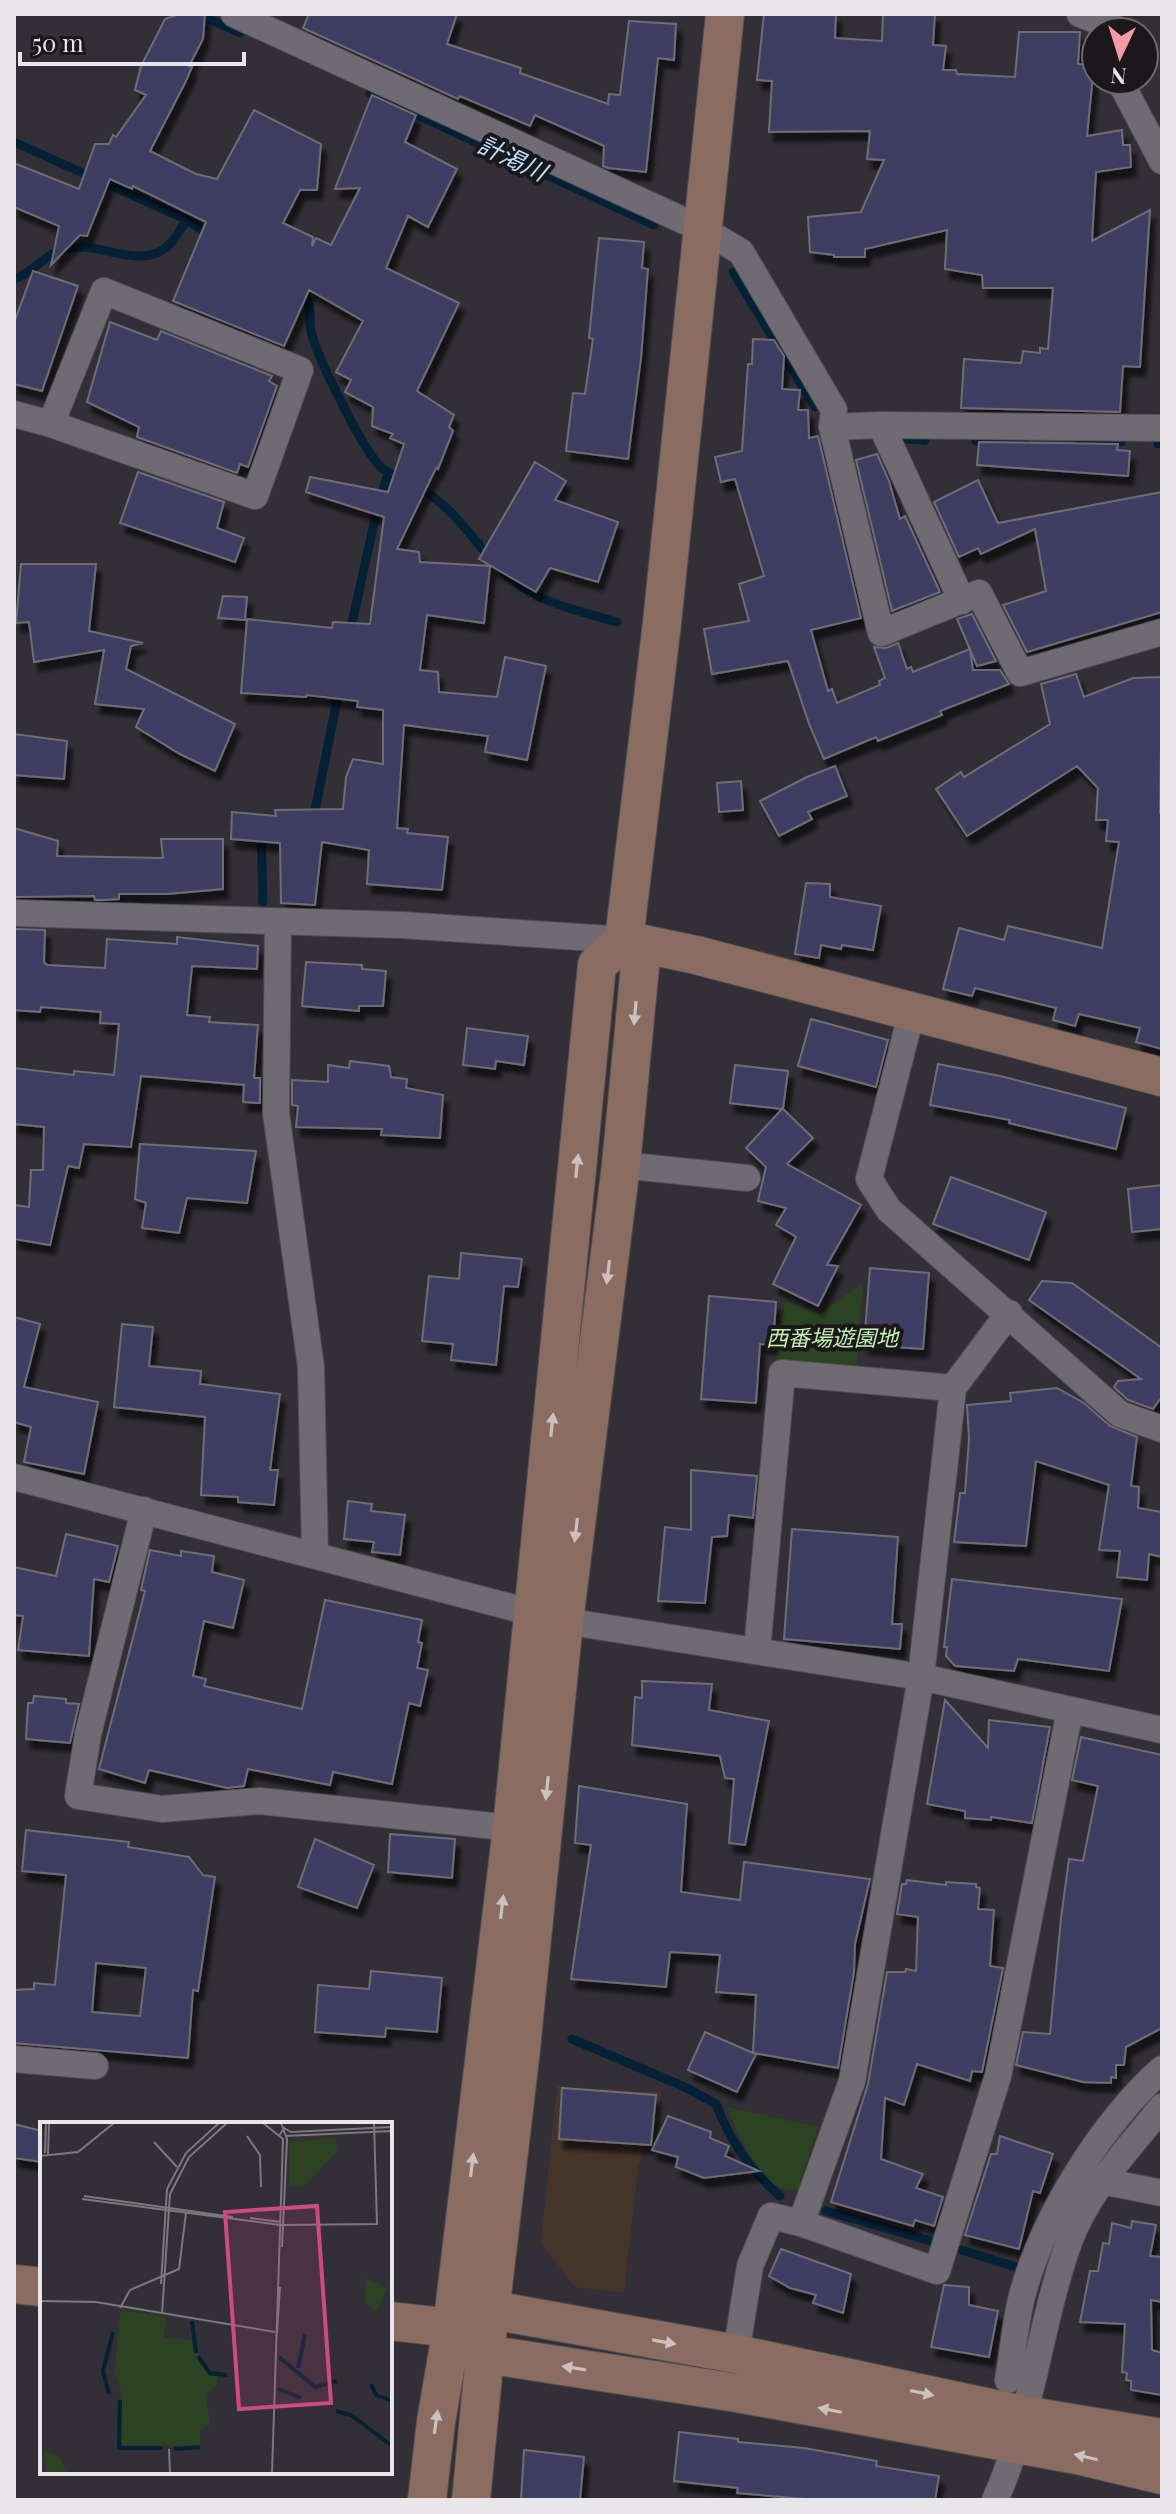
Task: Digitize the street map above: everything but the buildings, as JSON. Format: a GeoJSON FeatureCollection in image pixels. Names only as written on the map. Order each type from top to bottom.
{"type":"FeatureCollection","features":[{"type":"Feature","properties":{"kind":"street"},"geometry":{"type":"LineString","coordinates":[[234,14],[704,230],[741,252],[834,410],[832,427],[881,633],[979,593],[1020,673],[1162,632]]}},
{"type":"Feature","properties":{"kind":"street"},"geometry":{"type":"LineString","coordinates":[[427,2500],[452,2328],[512,1828],[621,1165],[640,966],[624,940],[662,623],[725,14]]}},
{"type":"Feature","properties":{"kind":"street"},"geometry":{"type":"LineString","coordinates":[[1128,96],[1162,161]]}},
{"type":"Feature","properties":{"kind":"street"},"geometry":{"type":"LineString","coordinates":[[14,414],[51,424],[255,496],[300,370],[104,291],[51,424]]}},
{"type":"Feature","properties":{"kind":"street"},"geometry":{"type":"LineString","coordinates":[[881,425],[962,601]]}},
{"type":"Feature","properties":{"kind":"street"},"geometry":{"type":"LineString","coordinates":[[832,427],[1162,428]]}},
{"type":"Feature","properties":{"kind":"street"},"geometry":{"type":"LineString","coordinates":[[14,913],[402,925],[624,940],[696,955],[1162,1077]]}},
{"type":"Feature","properties":{"kind":"street"},"geometry":{"type":"LineString","coordinates":[[278,923],[276,1113],[311,1367],[315,1554]]}},
{"type":"Feature","properties":{"kind":"street"},"geometry":{"type":"LineString","coordinates":[[471,2500],[492,2310],[549,1617],[597,965],[624,940]]}},
{"type":"Feature","properties":{"kind":"street"},"geometry":{"type":"LineString","coordinates":[[912,1011],[869,1179],[889,1210],[1120,1414],[1162,1429]]}},
{"type":"Feature","properties":{"kind":"street"},"geometry":{"type":"LineString","coordinates":[[621,1165],[747,1178]]}},
{"type":"Feature","properties":{"kind":"street"},"geometry":{"type":"LineString","coordinates":[[801,2223],[852,2081],[921,1677],[953,1388],[1009,1313]]}},
{"type":"Feature","properties":{"kind":"street"},"geometry":{"type":"LineString","coordinates":[[757,1651],[782,1373],[953,1388]]}},
{"type":"Feature","properties":{"kind":"street"},"geometry":{"type":"LineString","coordinates":[[14,1477],[549,1617],[921,1677],[1162,1730]]}},
{"type":"Feature","properties":{"kind":"street"},"geometry":{"type":"LineString","coordinates":[[144,1510],[88,1734],[78,1796],[162,1809],[260,1801],[512,1828]]}},
{"type":"Feature","properties":{"kind":"street"},"geometry":{"type":"LineString","coordinates":[[736,2354],[750,2266],[771,2216],[801,2223],[937,2271],[998,2076],[1070,1710]]}},
{"type":"Feature","properties":{"kind":"street"},"geometry":{"type":"LineString","coordinates":[[14,2059],[95,2066]]}},
{"type":"Feature","properties":{"kind":"street"},"geometry":{"type":"LineString","coordinates":[[1008,2380],[1022,2296],[1037,2251],[1068,2185],[1115,2123],[1162,2069]]}},
{"type":"Feature","properties":{"kind":"street"},"geometry":{"type":"LineString","coordinates":[[995,2500],[1019,2430],[1069,2240],[1102,2181],[1162,2107]]}},
{"type":"Feature","properties":{"kind":"street"},"geometry":{"type":"LineString","coordinates":[[1102,2181],[1162,2193]]}},
{"type":"Feature","properties":{"kind":"street"},"geometry":{"type":"LineString","coordinates":[[14,2284],[40,2287]]}},
{"type":"Feature","properties":{"kind":"street"},"geometry":{"type":"LineString","coordinates":[[392,2321],[452,2328],[492,2310],[736,2354],[1019,2430],[1077,2455],[1162,2475]]}},
{"type":"Feature","properties":{"kind":"street"},"geometry":{"type":"LineString","coordinates":[[452,2328],[485,2354],[737,2393],[1019,2430],[1162,2438]]}},
{"type":"Feature","properties":{"kind":"shaded area"},"geometry":{"type":"Polygon","coordinates":[[[557,2086],[661,2092],[658,2117],[638,2167],[624,2293],[575,2287],[541,2243],[557,2086]]]}},
{"type":"Feature","properties":{"kind":"green space","name":"西番場遊園地"},"geometry":{"type":"Polygon","coordinates":[[[863,1283],[857,1368],[775,1361],[785,1301],[819,1314],[863,1283]]]}},
{"type":"Feature","properties":{"kind":"green space"},"geometry":{"type":"Polygon","coordinates":[[[727,2107],[818,2127],[798,2190],[779,2187],[763,2173],[741,2139],[727,2107]]]}},
{"type":"Feature","properties":{"kind":"waterway","name":"計渇川"},"geometry":{"type":"LineString","coordinates":[[198,14],[240,33]]}},
{"type":"Feature","properties":{"kind":"waterway","name":"計渇川"},"geometry":{"type":"LineString","coordinates":[[370,93],[654,225]]}},
{"type":"Feature","properties":{"kind":"waterway"},"geometry":{"type":"LineString","coordinates":[[14,142],[187,220]]}},
{"type":"Feature","properties":{"kind":"waterway"},"geometry":{"type":"LineString","coordinates":[[14,279],[55,253],[74,247],[131,255],[157,253],[172,242],[187,220],[212,237]]}},
{"type":"Feature","properties":{"kind":"waterway","name":"計渇川"},"geometry":{"type":"LineString","coordinates":[[733,272],[815,407]]}},
{"type":"Feature","properties":{"kind":"waterway"},"geometry":{"type":"LineString","coordinates":[[299,291],[306,295],[311,331],[322,360],[364,444],[382,468],[404,480]]}},
{"type":"Feature","properties":{"kind":"waterway","name":"計渇川"},"geometry":{"type":"LineString","coordinates":[[904,439],[925,440]]}},
{"type":"Feature","properties":{"kind":"waterway","name":"計渇川"},"geometry":{"type":"LineString","coordinates":[[976,441],[1025,442]]}},
{"type":"Feature","properties":{"kind":"waterway","name":"計渇川"},"geometry":{"type":"LineString","coordinates":[[1080,441],[1121,442]]}},
{"type":"Feature","properties":{"kind":"waterway","name":"計渇川"},"geometry":{"type":"LineString","coordinates":[[1158,444],[1162,443]]}},
{"type":"Feature","properties":{"kind":"waterway"},"geometry":{"type":"LineString","coordinates":[[350,632],[379,501],[389,472]]}},
{"type":"Feature","properties":{"kind":"waterway"},"geometry":{"type":"LineString","coordinates":[[417,487],[456,517],[497,565],[520,586],[560,605],[617,622]]}},
{"type":"Feature","properties":{"kind":"waterway"},"geometry":{"type":"LineString","coordinates":[[313,820],[339,690]]}},
{"type":"Feature","properties":{"kind":"waterway"},"geometry":{"type":"LineString","coordinates":[[263,902],[261,835],[267,834]]}},
{"type":"Feature","properties":{"kind":"waterway"},"geometry":{"type":"LineString","coordinates":[[572,2039],[687,2088],[716,2104],[742,2154],[780,2196]]}},
{"type":"Feature","properties":{"kind":"waterway"},"geometry":{"type":"LineString","coordinates":[[826,2211],[931,2241]]}},
{"type":"Feature","properties":{"kind":"waterway"},"geometry":{"type":"LineString","coordinates":[[962,2250],[1016,2267]]}}]}
